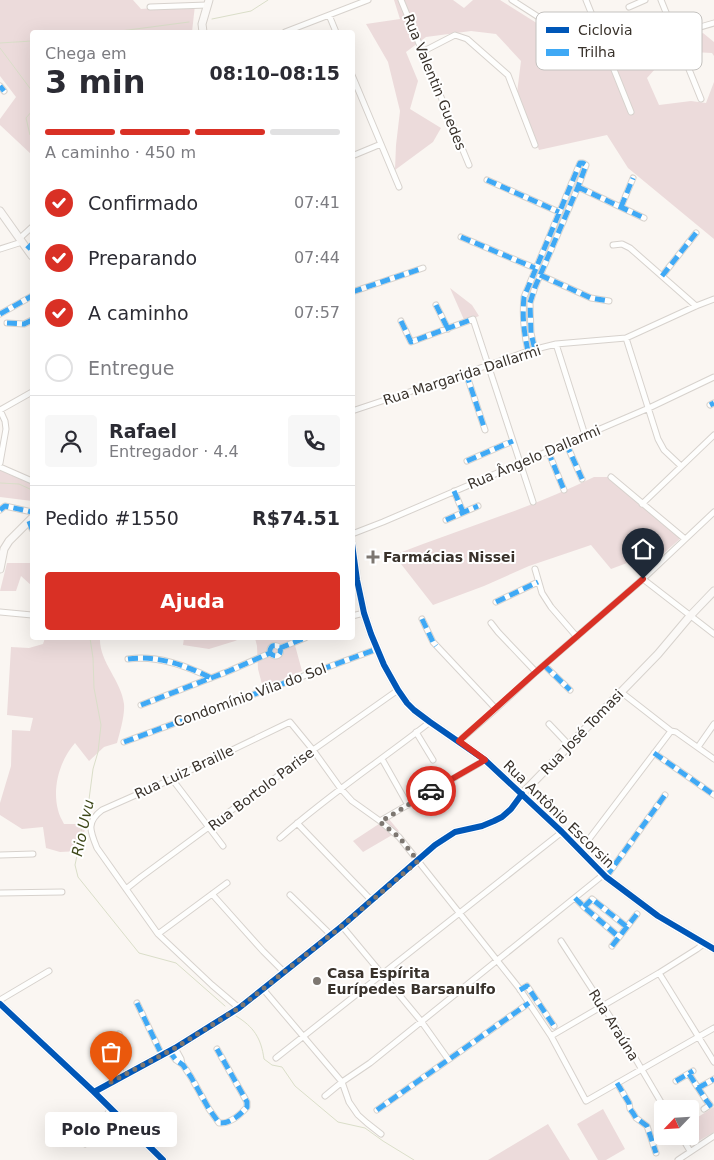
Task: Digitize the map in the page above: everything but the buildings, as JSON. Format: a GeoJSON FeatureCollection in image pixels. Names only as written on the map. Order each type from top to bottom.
{"type":"FeatureCollection","features":[{"type":"Feature","properties":{"kind":"main road"},"geometry":{"type":"LineString","coordinates":[[203,30],[202,24],[208,2]]}},
{"type":"Feature","properties":{"kind":"main road"},"geometry":{"type":"LineString","coordinates":[[0,211],[21,240],[30,247]]}},
{"type":"Feature","properties":{"kind":"main road"},"geometry":{"type":"LineString","coordinates":[[0,569],[4,549],[9,541],[30,520]]}},
{"type":"Feature","properties":{"kind":"main road","name":"Rua Antônio Escorsin"},"geometry":{"type":"LineString","coordinates":[[355,566],[364,612],[377,649],[398,690],[414,710],[485,760],[562,832],[605,876],[658,916],[714,949]]}},
{"type":"Feature","properties":{"kind":"main road","name":"Rua José Tomasi"},"geometry":{"type":"LineString","coordinates":[[94,1092],[169,1051],[239,1008],[342,926],[435,845],[455,832],[482,826],[502,817],[658,654],[714,591]]}},
{"type":"Feature","properties":{"kind":"main road"},"geometry":{"type":"LineString","coordinates":[[0,1002],[163,1160]]}},
{"type":"Feature","properties":{"kind":"street"},"geometry":{"type":"LineString","coordinates":[[290,30],[368,0]]}},
{"type":"Feature","properties":{"kind":"street","name":"Rua Valentin Guedes"},"geometry":{"type":"LineString","coordinates":[[400,0],[469,165]]}},
{"type":"Feature","properties":{"kind":"street"},"geometry":{"type":"LineString","coordinates":[[512,0],[536,15]]}},
{"type":"Feature","properties":{"kind":"street"},"geometry":{"type":"LineString","coordinates":[[586,0],[591,12]]}},
{"type":"Feature","properties":{"kind":"street"},"geometry":{"type":"LineString","coordinates":[[629,7],[645,0]]}},
{"type":"Feature","properties":{"kind":"street"},"geometry":{"type":"LineString","coordinates":[[661,0],[666,12]]}},
{"type":"Feature","properties":{"kind":"street"},"geometry":{"type":"LineString","coordinates":[[150,7],[208,2]]}},
{"type":"Feature","properties":{"kind":"street"},"geometry":{"type":"LineString","coordinates":[[329,15],[335,30]]}},
{"type":"Feature","properties":{"kind":"street"},"geometry":{"type":"LineString","coordinates":[[702,27],[714,23]]}},
{"type":"Feature","properties":{"kind":"street"},"geometry":{"type":"LineString","coordinates":[[422,52],[455,35],[467,39],[508,76],[535,145]]}},
{"type":"Feature","properties":{"kind":"street"},"geometry":{"type":"LineString","coordinates":[[614,70],[631,112]]}},
{"type":"Feature","properties":{"kind":"street"},"geometry":{"type":"LineString","coordinates":[[689,70],[701,99]]}},
{"type":"Feature","properties":{"kind":"street"},"geometry":{"type":"LineString","coordinates":[[355,84],[399,187]]}},
{"type":"Feature","properties":{"kind":"street"},"geometry":{"type":"LineString","coordinates":[[0,86],[4,91]]}},
{"type":"Feature","properties":{"kind":"street"},"geometry":{"type":"LineString","coordinates":[[355,155],[381,144]]}},
{"type":"Feature","properties":{"kind":"street"},"geometry":{"type":"LineString","coordinates":[[528,351],[522,313],[524,297],[535,268],[550,244],[578,187],[586,165],[583,163],[580,163],[559,212],[550,244],[530,303],[531,333],[536,350]]}},
{"type":"Feature","properties":{"kind":"street"},"geometry":{"type":"LineString","coordinates":[[620,207],[633,178]]}},
{"type":"Feature","properties":{"kind":"street"},"geometry":{"type":"LineString","coordinates":[[487,180],[559,212]]}},
{"type":"Feature","properties":{"kind":"street"},"geometry":{"type":"LineString","coordinates":[[578,187],[644,218]]}},
{"type":"Feature","properties":{"kind":"street"},"geometry":{"type":"LineString","coordinates":[[0,249],[21,240],[30,229]]}},
{"type":"Feature","properties":{"kind":"street"},"geometry":{"type":"LineString","coordinates":[[662,276],[696,233]]}},
{"type":"Feature","properties":{"kind":"street"},"geometry":{"type":"LineString","coordinates":[[461,237],[535,268]]}},
{"type":"Feature","properties":{"kind":"street"},"geometry":{"type":"LineString","coordinates":[[613,245],[622,244],[630,248],[696,306]]}},
{"type":"Feature","properties":{"kind":"street"},"geometry":{"type":"LineString","coordinates":[[355,291],[423,268]]}},
{"type":"Feature","properties":{"kind":"street"},"geometry":{"type":"LineString","coordinates":[[540,275],[591,298],[609,301]]}},
{"type":"Feature","properties":{"kind":"street"},"geometry":{"type":"LineString","coordinates":[[0,314],[30,297]]}},
{"type":"Feature","properties":{"kind":"street","name":"Rua Margarida Dallarmi"},"geometry":{"type":"LineString","coordinates":[[355,410],[528,351],[556,344],[626,338],[714,299]]}},
{"type":"Feature","properties":{"kind":"street"},"geometry":{"type":"LineString","coordinates":[[436,305],[448,329]]}},
{"type":"Feature","properties":{"kind":"street"},"geometry":{"type":"LineString","coordinates":[[401,321],[411,342],[474,319],[533,502]]}},
{"type":"Feature","properties":{"kind":"street"},"geometry":{"type":"LineString","coordinates":[[7,323],[24,324],[30,321]]}},
{"type":"Feature","properties":{"kind":"street"},"geometry":{"type":"LineString","coordinates":[[523,322],[530,322]]}},
{"type":"Feature","properties":{"kind":"street"},"geometry":{"type":"LineString","coordinates":[[626,338],[658,439],[664,450],[681,466]]}},
{"type":"Feature","properties":{"kind":"street"},"geometry":{"type":"LineString","coordinates":[[556,344],[585,435]]}},
{"type":"Feature","properties":{"kind":"street"},"geometry":{"type":"LineString","coordinates":[[466,373],[485,430]]}},
{"type":"Feature","properties":{"kind":"street","name":"Rua Ângelo Dallarmi"},"geometry":{"type":"LineString","coordinates":[[355,533],[649,408],[714,376]]}},
{"type":"Feature","properties":{"kind":"street"},"geometry":{"type":"LineString","coordinates":[[30,393],[0,410],[6,429],[0,465],[30,480]]}},
{"type":"Feature","properties":{"kind":"street"},"geometry":{"type":"LineString","coordinates":[[642,504],[714,435]]}},
{"type":"Feature","properties":{"kind":"street"},"geometry":{"type":"LineString","coordinates":[[467,461],[513,441]]}},
{"type":"Feature","properties":{"kind":"street"},"geometry":{"type":"LineString","coordinates":[[566,443],[582,479]]}},
{"type":"Feature","properties":{"kind":"street"},"geometry":{"type":"LineString","coordinates":[[548,451],[564,490]]}},
{"type":"Feature","properties":{"kind":"street"},"geometry":{"type":"LineString","coordinates":[[611,477],[685,539]]}},
{"type":"Feature","properties":{"kind":"street"},"geometry":{"type":"LineString","coordinates":[[454,491],[463,512]]}},
{"type":"Feature","properties":{"kind":"street"},"geometry":{"type":"LineString","coordinates":[[0,510],[5,506],[30,512]]}},
{"type":"Feature","properties":{"kind":"street"},"geometry":{"type":"LineString","coordinates":[[446,520],[478,506]]}},
{"type":"Feature","properties":{"kind":"street"},"geometry":{"type":"LineString","coordinates":[[459,741],[643,579],[714,513]]}},
{"type":"Feature","properties":{"kind":"street"},"geometry":{"type":"LineString","coordinates":[[535,569],[542,593],[551,607],[577,637]]}},
{"type":"Feature","properties":{"kind":"street"},"geometry":{"type":"LineString","coordinates":[[643,579],[714,634]]}},
{"type":"Feature","properties":{"kind":"street"},"geometry":{"type":"LineString","coordinates":[[496,602],[538,582]]}},
{"type":"Feature","properties":{"kind":"street"},"geometry":{"type":"LineString","coordinates":[[0,612],[30,614]]}},
{"type":"Feature","properties":{"kind":"street"},"geometry":{"type":"LineString","coordinates":[[355,615],[364,612]]}},
{"type":"Feature","properties":{"kind":"street"},"geometry":{"type":"LineString","coordinates":[[422,619],[436,646],[496,708]]}},
{"type":"Feature","properties":{"kind":"street"},"geometry":{"type":"LineString","coordinates":[[492,623],[498,632],[536,672]]}},
{"type":"Feature","properties":{"kind":"street"},"geometry":{"type":"LineString","coordinates":[[141,706],[270,653],[271,647],[274,645],[280,648],[300,640]]}},
{"type":"Feature","properties":{"kind":"street","name":"Condomínio Vila do Sol"},"geometry":{"type":"LineString","coordinates":[[124,742],[377,649]]}},
{"type":"Feature","properties":{"kind":"street"},"geometry":{"type":"LineString","coordinates":[[128,660],[154,658],[178,664],[211,678]]}},
{"type":"Feature","properties":{"kind":"street"},"geometry":{"type":"LineString","coordinates":[[544,665],[570,690]]}},
{"type":"Feature","properties":{"kind":"street","name":"Rua Bortolo Parise"},"geometry":{"type":"LineString","coordinates":[[126,889],[313,750],[398,690]]}},
{"type":"Feature","properties":{"kind":"street"},"geometry":{"type":"LineString","coordinates":[[621,692],[671,731],[676,732],[714,759]]}},
{"type":"Feature","properties":{"kind":"street","name":"Rua Luiz Braille"},"geometry":{"type":"LineString","coordinates":[[126,889],[97,848],[91,833],[91,822],[102,810],[172,779],[290,722],[313,750]]}},
{"type":"Feature","properties":{"kind":"street"},"geometry":{"type":"LineString","coordinates":[[280,838],[430,722]]}},
{"type":"Feature","properties":{"kind":"street"},"geometry":{"type":"LineString","coordinates":[[549,724],[569,745]]}},
{"type":"Feature","properties":{"kind":"street"},"geometry":{"type":"LineString","coordinates":[[698,747],[714,724]]}},
{"type":"Feature","properties":{"kind":"street"},"geometry":{"type":"LineString","coordinates":[[580,851],[671,731]]}},
{"type":"Feature","properties":{"kind":"street"},"geometry":{"type":"LineString","coordinates":[[416,732],[433,760]]}},
{"type":"Feature","properties":{"kind":"street"},"geometry":{"type":"LineString","coordinates":[[313,750],[352,801],[399,837],[520,990],[551,1036],[586,1101],[714,1028]]}},
{"type":"Feature","properties":{"kind":"street"},"geometry":{"type":"LineString","coordinates":[[654,753],[714,795]]}},
{"type":"Feature","properties":{"kind":"street"},"geometry":{"type":"LineString","coordinates":[[382,759],[408,804]]}},
{"type":"Feature","properties":{"kind":"street"},"geometry":{"type":"LineString","coordinates":[[380,822],[485,760]]}},
{"type":"Feature","properties":{"kind":"street"},"geometry":{"type":"LineString","coordinates":[[172,779],[223,846]]}},
{"type":"Feature","properties":{"kind":"street"},"geometry":{"type":"LineString","coordinates":[[325,1096],[370,1063],[605,876],[665,795]]}},
{"type":"Feature","properties":{"kind":"street"},"geometry":{"type":"LineString","coordinates":[[297,823],[372,901]]}},
{"type":"Feature","properties":{"kind":"street"},"geometry":{"type":"LineString","coordinates":[[276,1058],[304,1038],[562,832]]}},
{"type":"Feature","properties":{"kind":"street"},"geometry":{"type":"LineString","coordinates":[[0,855],[33,854]]}},
{"type":"Feature","properties":{"kind":"street"},"geometry":{"type":"LineString","coordinates":[[158,934],[227,883]]}},
{"type":"Feature","properties":{"kind":"street"},"geometry":{"type":"LineString","coordinates":[[126,889],[158,934],[239,1008]]}},
{"type":"Feature","properties":{"kind":"street"},"geometry":{"type":"LineString","coordinates":[[0,893],[62,892]]}},
{"type":"Feature","properties":{"kind":"street"},"geometry":{"type":"LineString","coordinates":[[212,894],[284,972]]}},
{"type":"Feature","properties":{"kind":"street"},"geometry":{"type":"LineString","coordinates":[[290,895],[331,935]]}},
{"type":"Feature","properties":{"kind":"street"},"geometry":{"type":"LineString","coordinates":[[575,898],[619,937]]}},
{"type":"Feature","properties":{"kind":"street"},"geometry":{"type":"LineString","coordinates":[[584,907],[592,898],[627,927]]}},
{"type":"Feature","properties":{"kind":"street"},"geometry":{"type":"LineString","coordinates":[[612,946],[638,914]]}},
{"type":"Feature","properties":{"kind":"street"},"geometry":{"type":"LineString","coordinates":[[342,926],[421,1022],[448,1059]]}},
{"type":"Feature","properties":{"kind":"street","name":"Rua Araúna"},"geometry":{"type":"LineString","coordinates":[[561,941],[618,1029],[660,1100]]}},
{"type":"Feature","properties":{"kind":"street"},"geometry":{"type":"LineString","coordinates":[[551,1036],[705,943]]}},
{"type":"Feature","properties":{"kind":"street"},"geometry":{"type":"LineString","coordinates":[[0,1002],[49,971]]}},
{"type":"Feature","properties":{"kind":"street"},"geometry":{"type":"LineString","coordinates":[[658,973],[714,1062]]}},
{"type":"Feature","properties":{"kind":"street"},"geometry":{"type":"LineString","coordinates":[[520,990],[527,986],[554,1026]]}},
{"type":"Feature","properties":{"kind":"street"},"geometry":{"type":"LineString","coordinates":[[263,989],[342,1082],[349,1102],[358,1115],[381,1134]]}},
{"type":"Feature","properties":{"kind":"street"},"geometry":{"type":"LineString","coordinates":[[137,1003],[169,1051],[191,1076],[219,1123],[225,1124],[241,1115],[247,1108],[246,1102],[217,1049]]}},
{"type":"Feature","properties":{"kind":"street"},"geometry":{"type":"LineString","coordinates":[[377,1110],[529,1003]]}},
{"type":"Feature","properties":{"kind":"street"},"geometry":{"type":"LineString","coordinates":[[119,1034],[111,1052],[122,1076]]}},
{"type":"Feature","properties":{"kind":"street"},"geometry":{"type":"LineString","coordinates":[[676,1081],[691,1072],[698,1088],[710,1105],[704,1109]]}},
{"type":"Feature","properties":{"kind":"street"},"geometry":{"type":"LineString","coordinates":[[698,1088],[714,1079]]}},
{"type":"Feature","properties":{"kind":"street"},"geometry":{"type":"LineString","coordinates":[[617,1083],[632,1113],[647,1126],[656,1153]]}},
{"type":"Feature","properties":{"kind":"street"},"geometry":{"type":"LineString","coordinates":[[72,1132],[84,1144],[111,1109]]}},
{"type":"Feature","properties":{"kind":"street"},"geometry":{"type":"LineString","coordinates":[[678,1160],[714,1136]]}},
{"type":"Feature","properties":{"kind":"street"},"geometry":{"type":"LineString","coordinates":[[686,1145],[690,1151]]}},
{"type":"Feature","properties":{"kind":"shaded area"},"geometry":{"type":"Polygon","coordinates":[[[0,0],[133,0],[141,9],[195,5],[192,30],[30,30],[30,153],[0,125],[0,119],[16,97],[0,76],[0,0]]]}},
{"type":"Feature","properties":{"kind":"shaded area"},"geometry":{"type":"Polygon","coordinates":[[[394,0],[453,0],[464,8],[473,0],[500,0],[536,23],[536,70],[654,70],[647,78],[659,105],[691,101],[706,103],[714,82],[714,239],[628,168],[607,135],[539,150],[517,93],[521,61],[496,34],[471,31],[426,37],[406,52],[418,81],[410,109],[441,128],[433,142],[395,170],[400,111],[388,62],[366,24],[400,19],[394,0]]]}},
{"type":"Feature","properties":{"kind":"shaded area"},"geometry":{"type":"Polygon","coordinates":[[[702,33],[714,42],[714,56],[712,53],[702,52],[702,33]]]}},
{"type":"Feature","properties":{"kind":"shaded area"},"geometry":{"type":"Polygon","coordinates":[[[450,288],[472,305],[479,316],[465,322],[450,288]]]}},
{"type":"Feature","properties":{"kind":"shaded area"},"geometry":{"type":"Polygon","coordinates":[[[0,470],[30,482],[30,501],[0,497],[0,470]]]}},
{"type":"Feature","properties":{"kind":"shaded area"},"geometry":{"type":"Polygon","coordinates":[[[594,477],[611,477],[681,538],[639,575],[627,563],[611,569],[591,545],[529,566],[484,586],[433,605],[394,555],[520,509],[594,477]]]}},
{"type":"Feature","properties":{"kind":"shaded area"},"geometry":{"type":"Polygon","coordinates":[[[7,563],[30,563],[30,584],[21,576],[16,591],[0,591],[7,563]]]}},
{"type":"Feature","properties":{"kind":"shaded area"},"geometry":{"type":"Polygon","coordinates":[[[44,640],[100,640],[103,655],[119,687],[124,704],[117,743],[104,747],[89,761],[75,743],[61,766],[57,783],[56,801],[64,824],[86,824],[80,851],[60,852],[46,848],[43,827],[22,829],[0,815],[0,803],[11,766],[12,730],[30,731],[33,718],[7,715],[11,647],[29,648],[43,644],[44,640]]]}},
{"type":"Feature","properties":{"kind":"shaded area"},"geometry":{"type":"Polygon","coordinates":[[[184,640],[237,640],[209,649],[183,645],[184,640]]]}},
{"type":"Feature","properties":{"kind":"shaded area"},"geometry":{"type":"Polygon","coordinates":[[[256,640],[294,640],[302,671],[263,688],[258,669],[256,640]]]}},
{"type":"Feature","properties":{"kind":"shaded area"},"geometry":{"type":"Polygon","coordinates":[[[388,818],[399,831],[363,852],[353,841],[388,818]]]}},
{"type":"Feature","properties":{"kind":"shaded area"},"geometry":{"type":"Polygon","coordinates":[[[714,1107],[714,1132],[699,1141],[699,1116],[714,1107]]]}},
{"type":"Feature","properties":{"kind":"shaded area"},"geometry":{"type":"Polygon","coordinates":[[[603,1109],[625,1149],[606,1160],[598,1160],[577,1124],[603,1109]]]}},
{"type":"Feature","properties":{"kind":"shaded area"},"geometry":{"type":"Polygon","coordinates":[[[548,1124],[570,1160],[488,1160],[548,1124]]]}},
{"type":"Feature","properties":{"kind":"waterway"},"geometry":{"type":"LineString","coordinates":[[212,19],[251,11],[268,0]]}},
{"type":"Feature","properties":{"kind":"waterway"},"geometry":{"type":"LineString","coordinates":[[128,30],[189,22]]}},
{"type":"Feature","properties":{"kind":"waterway"},"geometry":{"type":"LineString","coordinates":[[0,43],[30,41]]}},
{"type":"Feature","properties":{"kind":"waterway"},"geometry":{"type":"LineString","coordinates":[[0,48],[30,88]]}},
{"type":"Feature","properties":{"kind":"waterway"},"geometry":{"type":"LineString","coordinates":[[30,113],[26,118],[30,135]]}},
{"type":"Feature","properties":{"kind":"waterway","name":"Rio Uvu"},"geometry":{"type":"LineString","coordinates":[[0,483],[19,484],[30,489]]}},
{"type":"Feature","properties":{"kind":"waterway","name":"Rio Uvu"},"geometry":{"type":"LineString","coordinates":[[90,640],[94,688],[101,725],[88,807],[83,821],[75,865],[78,877],[139,953],[176,963],[225,1006]]}},
{"type":"Feature","properties":{"kind":"waterway","name":"Rio Uvu"},"geometry":{"type":"LineString","coordinates":[[236,1016],[248,1024],[256,1034],[264,1059],[272,1065],[282,1067],[295,1086],[338,1122],[365,1128],[414,1160]]}},
{"type":"Feature","properties":{"kind":"marked path"},"geometry":{"type":"LineString","coordinates":[[0,86],[4,91]]}},
{"type":"Feature","properties":{"kind":"marked path"},"geometry":{"type":"LineString","coordinates":[[528,351],[525,338],[524,297],[580,163],[583,163],[586,165],[578,187],[530,303],[531,333],[535,350]]}},
{"type":"Feature","properties":{"kind":"marked path"},"geometry":{"type":"LineString","coordinates":[[621,207],[633,178]]}},
{"type":"Feature","properties":{"kind":"marked path"},"geometry":{"type":"LineString","coordinates":[[487,180],[559,212]]}},
{"type":"Feature","properties":{"kind":"marked path"},"geometry":{"type":"LineString","coordinates":[[578,187],[644,218]]}},
{"type":"Feature","properties":{"kind":"marked path"},"geometry":{"type":"LineString","coordinates":[[662,276],[696,233]]}},
{"type":"Feature","properties":{"kind":"marked path"},"geometry":{"type":"LineString","coordinates":[[461,237],[535,268]]}},
{"type":"Feature","properties":{"kind":"marked path"},"geometry":{"type":"LineString","coordinates":[[27,249],[30,246]]}},
{"type":"Feature","properties":{"kind":"marked path"},"geometry":{"type":"LineString","coordinates":[[355,291],[423,268]]}},
{"type":"Feature","properties":{"kind":"marked path"},"geometry":{"type":"LineString","coordinates":[[540,275],[591,298],[609,301]]}},
{"type":"Feature","properties":{"kind":"marked path"},"geometry":{"type":"LineString","coordinates":[[0,314],[30,297]]}},
{"type":"Feature","properties":{"kind":"marked path"},"geometry":{"type":"LineString","coordinates":[[436,305],[448,329]]}},
{"type":"Feature","properties":{"kind":"marked path"},"geometry":{"type":"LineString","coordinates":[[401,321],[411,342],[473,319]]}},
{"type":"Feature","properties":{"kind":"marked path"},"geometry":{"type":"LineString","coordinates":[[7,323],[24,324],[30,321]]}},
{"type":"Feature","properties":{"kind":"marked path"},"geometry":{"type":"LineString","coordinates":[[466,373],[485,430]]}},
{"type":"Feature","properties":{"kind":"marked path"},"geometry":{"type":"LineString","coordinates":[[710,405],[714,403]]}},
{"type":"Feature","properties":{"kind":"marked path"},"geometry":{"type":"LineString","coordinates":[[467,461],[513,441]]}},
{"type":"Feature","properties":{"kind":"marked path"},"geometry":{"type":"LineString","coordinates":[[566,443],[582,479]]}},
{"type":"Feature","properties":{"kind":"marked path"},"geometry":{"type":"LineString","coordinates":[[548,451],[564,490]]}},
{"type":"Feature","properties":{"kind":"marked path"},"geometry":{"type":"LineString","coordinates":[[454,491],[463,512]]}},
{"type":"Feature","properties":{"kind":"marked path"},"geometry":{"type":"LineString","coordinates":[[0,510],[5,506],[30,512]]}},
{"type":"Feature","properties":{"kind":"marked path"},"geometry":{"type":"LineString","coordinates":[[446,520],[478,506]]}},
{"type":"Feature","properties":{"kind":"marked path"},"geometry":{"type":"LineString","coordinates":[[496,602],[538,582]]}},
{"type":"Feature","properties":{"kind":"marked path"},"geometry":{"type":"LineString","coordinates":[[422,619],[436,646]]}},
{"type":"Feature","properties":{"kind":"marked path"},"geometry":{"type":"LineString","coordinates":[[270,653],[270,649],[273,646],[280,648],[300,640]]}},
{"type":"Feature","properties":{"kind":"marked path"},"geometry":{"type":"LineString","coordinates":[[141,705],[270,653],[274,656],[278,655],[280,648]]}},
{"type":"Feature","properties":{"kind":"marked path"},"geometry":{"type":"LineString","coordinates":[[124,742],[377,649]]}},
{"type":"Feature","properties":{"kind":"marked path"},"geometry":{"type":"LineString","coordinates":[[128,659],[150,658],[171,662],[211,678]]}},
{"type":"Feature","properties":{"kind":"marked path"},"geometry":{"type":"LineString","coordinates":[[544,665],[570,690]]}},
{"type":"Feature","properties":{"kind":"marked path"},"geometry":{"type":"LineString","coordinates":[[654,753],[714,795]]}},
{"type":"Feature","properties":{"kind":"marked path"},"geometry":{"type":"LineString","coordinates":[[606,877],[665,795]]}},
{"type":"Feature","properties":{"kind":"marked path"},"geometry":{"type":"LineString","coordinates":[[575,898],[619,937]]}},
{"type":"Feature","properties":{"kind":"marked path"},"geometry":{"type":"LineString","coordinates":[[584,907],[592,899],[627,927]]}},
{"type":"Feature","properties":{"kind":"marked path"},"geometry":{"type":"LineString","coordinates":[[612,946],[637,914]]}},
{"type":"Feature","properties":{"kind":"marked path"},"geometry":{"type":"LineString","coordinates":[[520,990],[527,986],[554,1026]]}},
{"type":"Feature","properties":{"kind":"marked path"},"geometry":{"type":"LineString","coordinates":[[137,1003],[162,1055]]}},
{"type":"Feature","properties":{"kind":"marked path"},"geometry":{"type":"LineString","coordinates":[[377,1110],[529,1003]]}},
{"type":"Feature","properties":{"kind":"marked path"},"geometry":{"type":"LineString","coordinates":[[169,1051],[183,1065],[219,1123],[223,1123],[241,1113],[247,1107],[247,1102],[217,1049]]}},
{"type":"Feature","properties":{"kind":"marked path"},"geometry":{"type":"LineString","coordinates":[[676,1081],[693,1071]]}},
{"type":"Feature","properties":{"kind":"marked path"},"geometry":{"type":"LineString","coordinates":[[689,1074],[710,1105],[704,1109]]}},
{"type":"Feature","properties":{"kind":"marked path"},"geometry":{"type":"LineString","coordinates":[[698,1088],[714,1079]]}},
{"type":"Feature","properties":{"kind":"marked path"},"geometry":{"type":"LineString","coordinates":[[617,1083],[636,1118],[647,1126],[656,1153]]}},
{"type":"Feature","properties":{"kind":"cycle path"},"geometry":{"type":"LineString","coordinates":[[355,566],[364,613],[371,634],[384,665],[407,703],[430,722],[485,760],[562,832],[606,877],[658,916],[714,949]]}},
{"type":"Feature","properties":{"kind":"cycle path"},"geometry":{"type":"LineString","coordinates":[[94,1092],[175,1048],[239,1008],[342,926],[435,845],[455,832],[482,826],[502,817],[511,809],[522,794]]}},
{"type":"Feature","properties":{"kind":"cycle path"},"geometry":{"type":"LineString","coordinates":[[0,1004],[163,1160]]}},
{"type":"Feature","properties":{"kind":"way so far"},"geometry":{"type":"LineString","coordinates":[[111,1082],[175,1048],[239,1008],[342,926],[418,861],[399,837],[380,822],[431,791]]}},
{"type":"Feature","properties":{"kind":"place","name":"Farmácias Nissei"},"geometry":{"type":"Point","coordinates":[373,557]}},
{"type":"Feature","properties":{"kind":"place","name":"Casa Espírita Eurípedes Barsanulfo"},"geometry":{"type":"Point","coordinates":[317,981]}},
{"type":"Feature","properties":{"kind":"place","name":"Polo Pneus"},"geometry":{"type":"Point","coordinates":[111,1082]}},
{"type":"Feature","properties":{"kind":"route"},"geometry":{"type":"LineString","coordinates":[[431,791],[485,760],[459,741],[643,579]]}}]}
